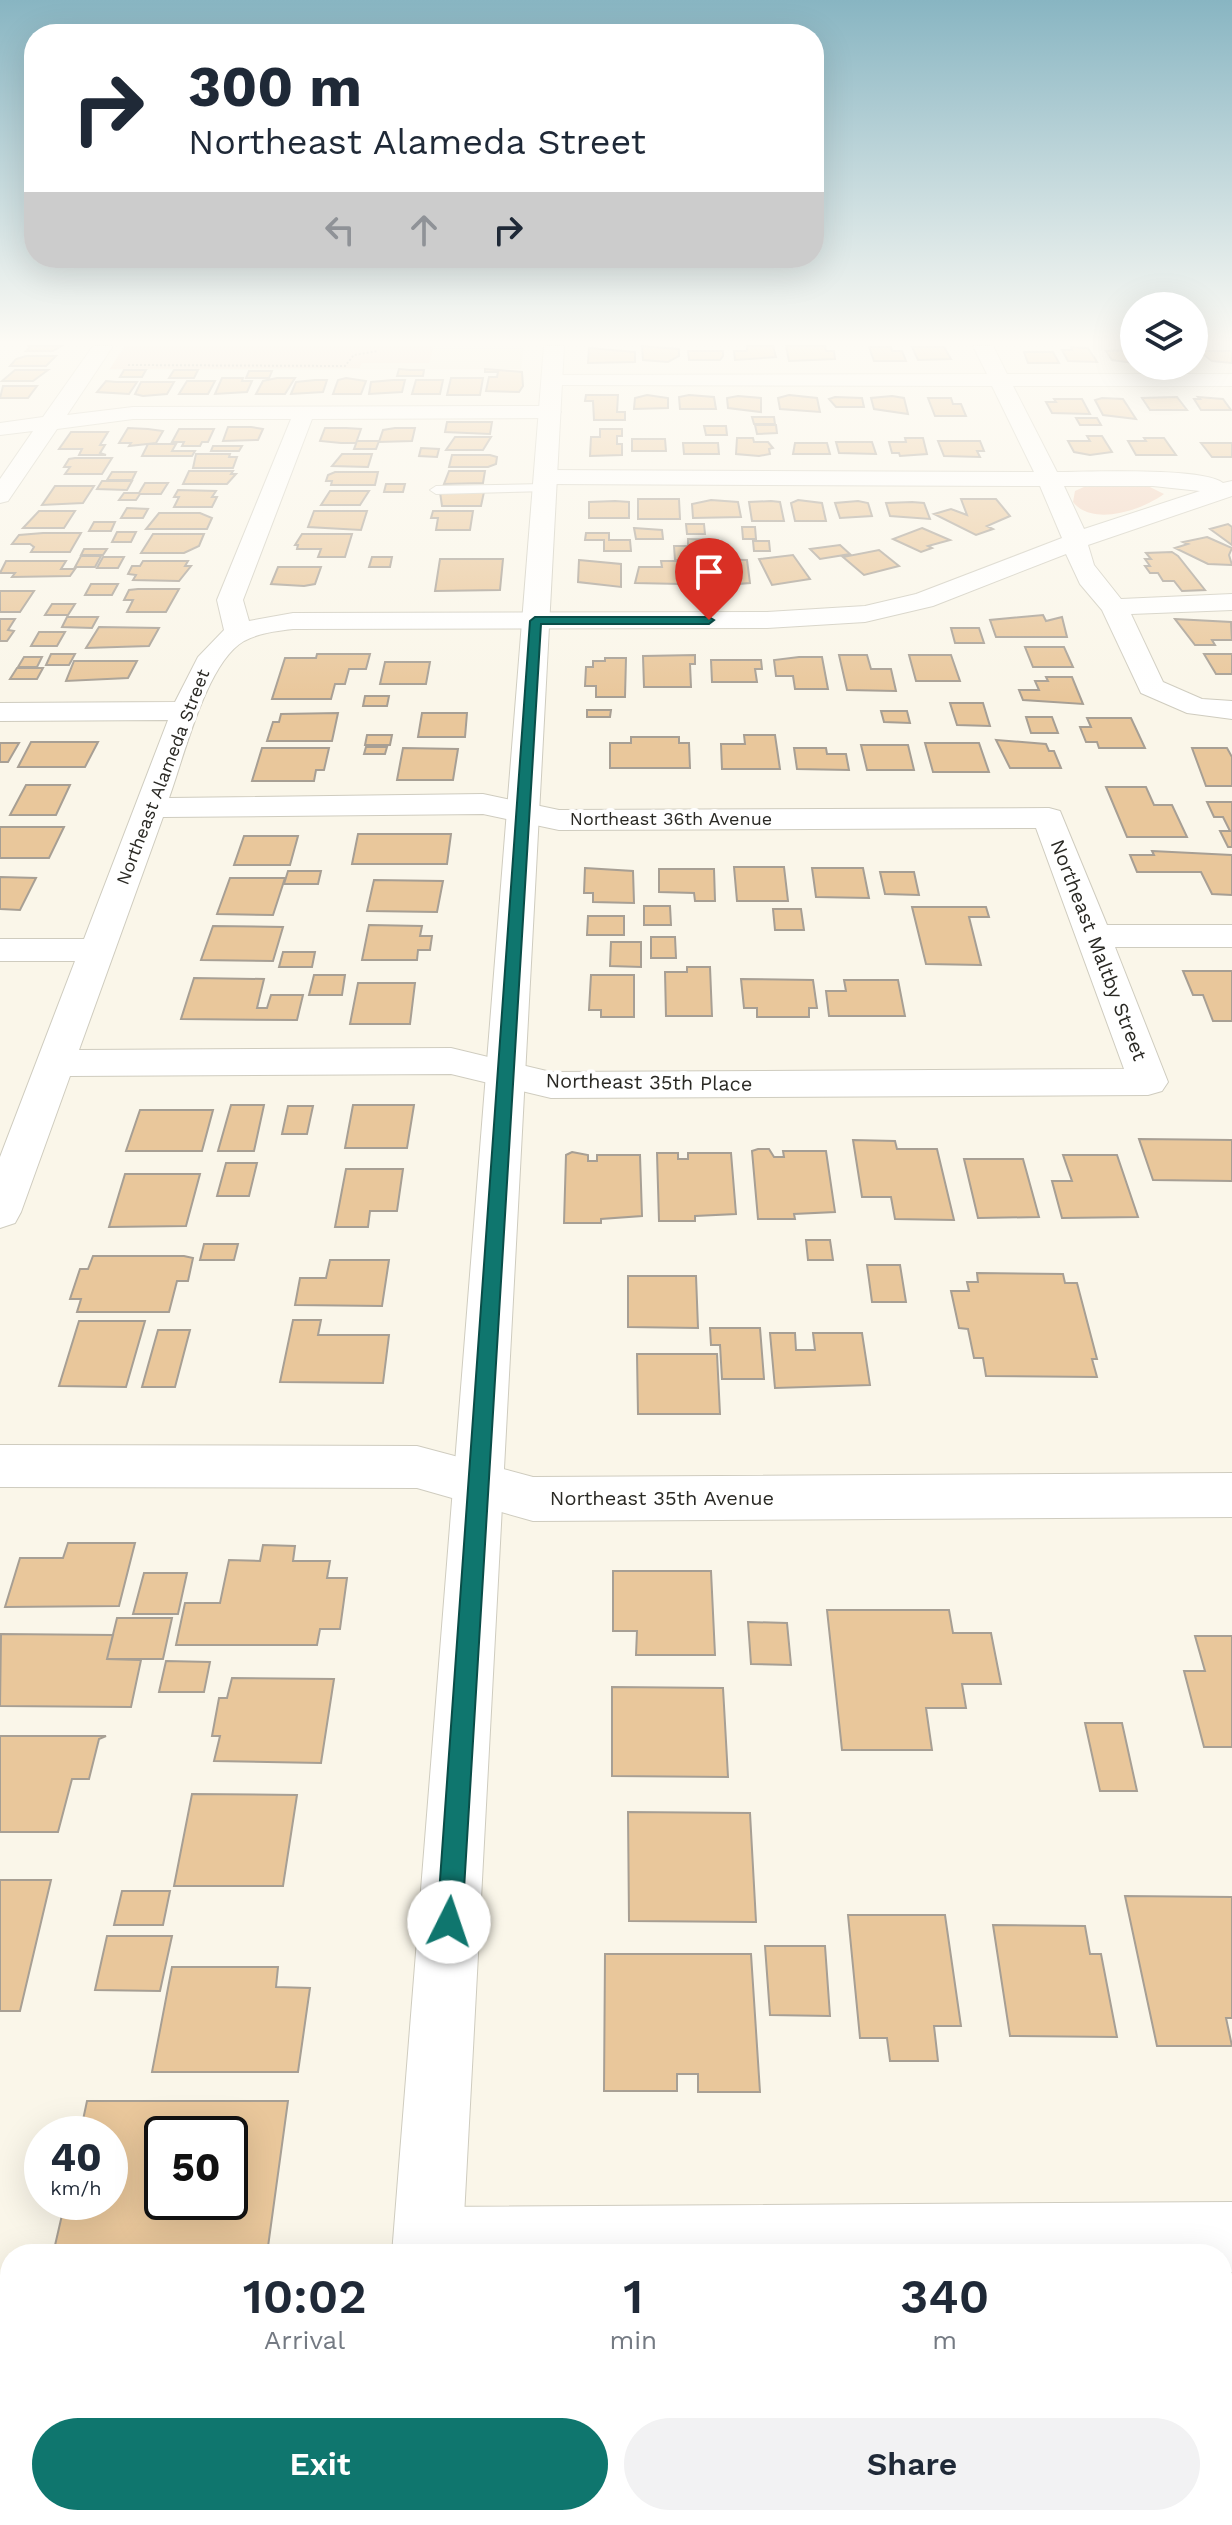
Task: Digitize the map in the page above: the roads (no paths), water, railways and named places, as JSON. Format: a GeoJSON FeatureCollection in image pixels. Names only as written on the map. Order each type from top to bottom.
{"type":"FeatureCollection","features":[{"type":"Feature","properties":{"kind":"street"},"geometry":{"type":"LineString","coordinates":[[0,496],[22,464]]}},
{"type":"Feature","properties":{"kind":"street"},"geometry":{"type":"LineString","coordinates":[[238,633],[230,600],[284,464]]}},
{"type":"Feature","properties":{"kind":"street"},"geometry":{"type":"LineString","coordinates":[[427,2244],[546,464]]}},
{"type":"Feature","properties":{"kind":"street"},"geometry":{"type":"LineString","coordinates":[[1041,464],[1070,522],[1081,565],[1114,607],[1151,687],[1197,707],[1232,710]]}},
{"type":"Feature","properties":{"kind":"street"},"geometry":{"type":"LineString","coordinates":[[545,483],[1048,478],[1174,479],[1232,488]]}},
{"type":"Feature","properties":{"kind":"street","name":"Northeast Alameda Street"},"geometry":{"type":"LineString","coordinates":[[0,1212],[186,711],[209,658],[219,645],[238,633],[293,621],[767,620],[865,614],[924,600],[1075,541],[1232,488]]}},
{"type":"Feature","properties":{"kind":"street"},"geometry":{"type":"LineString","coordinates":[[1114,607],[1232,602]]}},
{"type":"Feature","properties":{"kind":"street"},"geometry":{"type":"LineString","coordinates":[[0,712],[186,711]]}},
{"type":"Feature","properties":{"kind":"street","name":"Northeast 36th Avenue"},"geometry":{"type":"LineString","coordinates":[[150,808],[483,804],[559,820],[1049,818]]}},
{"type":"Feature","properties":{"kind":"street","name":"Northeast Maltby Street"},"geometry":{"type":"LineString","coordinates":[[1049,818],[1148,1082]]}},
{"type":"Feature","properties":{"kind":"street"},"geometry":{"type":"LineString","coordinates":[[1094,936],[1232,936]]}},
{"type":"Feature","properties":{"kind":"street"},"geometry":{"type":"LineString","coordinates":[[0,950],[97,950]]}},
{"type":"Feature","properties":{"kind":"street","name":"Northeast 35th Place"},"geometry":{"type":"LineString","coordinates":[[56,1063],[451,1061],[551,1085],[1148,1082]]}},
{"type":"Feature","properties":{"kind":"street","name":"Northeast 35th Avenue"},"geometry":{"type":"LineString","coordinates":[[0,1466],[417,1467],[533,1499],[1232,1495]]}},
{"type":"Feature","properties":{"kind":"street"},"geometry":{"type":"LineString","coordinates":[[720,2244],[1232,2237]]}},
{"type":"Feature","properties":{"kind":"lane"},"geometry":{"type":"LineString","coordinates":[[436,490],[545,483]]}}]}
